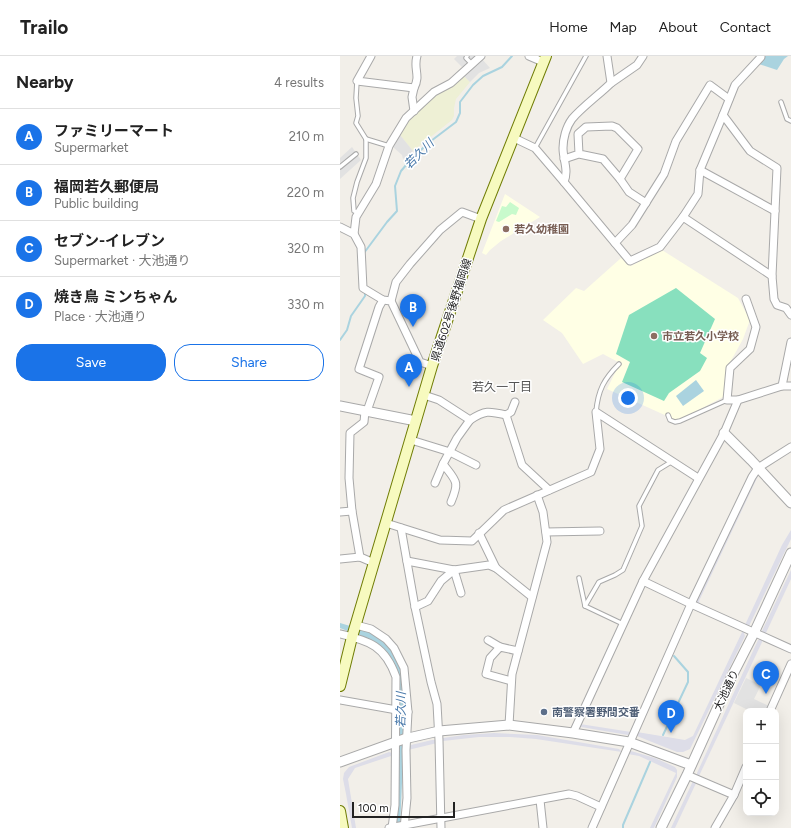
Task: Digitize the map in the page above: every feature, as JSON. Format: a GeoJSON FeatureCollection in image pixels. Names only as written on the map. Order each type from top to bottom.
{"type":"FeatureCollection","features":[{"type":"Feature","properties":{"kind":"main road","name":"県道602号後野福岡線"},"geometry":{"type":"LineString","coordinates":[[340,686],[352,637],[432,366],[481,219],[545,59]]}},
{"type":"Feature","properties":{"kind":"main road"},"geometry":{"type":"LineString","coordinates":[[340,811],[343,828]]}},
{"type":"Feature","properties":{"kind":"street"},"geometry":{"type":"LineString","coordinates":[[371,56],[357,81],[414,88]]}},
{"type":"Feature","properties":{"kind":"street"},"geometry":{"type":"LineString","coordinates":[[414,111],[412,97],[414,88],[418,81],[415,61],[417,56]]}},
{"type":"Feature","properties":{"kind":"street"},"geometry":{"type":"LineString","coordinates":[[432,366],[420,362],[387,301],[363,288],[360,247],[354,234],[354,223],[376,184],[389,146],[406,118],[434,92],[451,83],[481,56]]}},
{"type":"Feature","properties":{"kind":"street"},"geometry":{"type":"LineString","coordinates":[[529,56],[545,59]]}},
{"type":"Feature","properties":{"kind":"street"},"geometry":{"type":"LineString","coordinates":[[607,56],[611,83]]}},
{"type":"Feature","properties":{"kind":"street"},"geometry":{"type":"LineString","coordinates":[[564,182],[566,176],[563,140],[571,120],[611,83],[637,64],[643,56]]}},
{"type":"Feature","properties":{"kind":"street"},"geometry":{"type":"LineString","coordinates":[[514,138],[535,148],[630,261],[660,247],[683,217],[698,194],[700,170],[735,85],[761,56]]}},
{"type":"Feature","properties":{"kind":"street"},"geometry":{"type":"LineString","coordinates":[[615,243],[632,225],[664,174],[676,141],[710,85],[729,99]]}},
{"type":"Feature","properties":{"kind":"street"},"geometry":{"type":"LineString","coordinates":[[723,115],[750,151],[777,168],[772,276],[774,299],[777,305],[786,308],[791,315]]}},
{"type":"Feature","properties":{"kind":"street"},"geometry":{"type":"LineString","coordinates":[[579,154],[578,134],[586,127],[612,126],[616,128],[638,148],[620,179]]}},
{"type":"Feature","properties":{"kind":"street"},"geometry":{"type":"LineString","coordinates":[[564,158],[579,154],[603,159],[630,192],[646,203]]}},
{"type":"Feature","properties":{"kind":"street"},"geometry":{"type":"LineString","coordinates":[[700,170],[775,211]]}},
{"type":"Feature","properties":{"kind":"street"},"geometry":{"type":"LineString","coordinates":[[360,557],[352,511],[349,478],[350,433],[364,422],[366,411],[379,377],[359,369],[379,307],[387,301],[396,282],[440,230],[462,212],[481,219]]}},
{"type":"Feature","properties":{"kind":"street"},"geometry":{"type":"LineString","coordinates":[[683,217],[772,276]]}},
{"type":"Feature","properties":{"kind":"street"},"geometry":{"type":"LineString","coordinates":[[340,227],[354,234]]}},
{"type":"Feature","properties":{"kind":"street"},"geometry":{"type":"LineString","coordinates":[[746,299],[756,327],[750,349],[730,368],[728,400],[738,400],[782,386],[791,386]]}},
{"type":"Feature","properties":{"kind":"street"},"geometry":{"type":"LineString","coordinates":[[782,386],[791,342]]}},
{"type":"Feature","properties":{"kind":"street"},"geometry":{"type":"LineString","coordinates":[[424,395],[439,400],[470,420]]}},
{"type":"Feature","properties":{"kind":"street"},"geometry":{"type":"LineString","coordinates":[[573,733],[643,581],[698,478],[724,433],[738,400]]}},
{"type":"Feature","properties":{"kind":"street"},"geometry":{"type":"LineString","coordinates":[[435,484],[443,464],[457,438],[470,420],[478,415],[490,411],[506,415],[511,412],[515,402]]}},
{"type":"Feature","properties":{"kind":"street"},"geometry":{"type":"LineString","coordinates":[[340,406],[416,421]]}},
{"type":"Feature","properties":{"kind":"street"},"geometry":{"type":"LineString","coordinates":[[596,412],[698,478]]}},
{"type":"Feature","properties":{"kind":"street"},"geometry":{"type":"LineString","coordinates":[[386,523],[440,540],[472,541],[504,510],[591,472],[600,449],[596,412]]}},
{"type":"Feature","properties":{"kind":"street"},"geometry":{"type":"LineString","coordinates":[[506,415],[522,465],[549,490]]}},
{"type":"Feature","properties":{"kind":"street"},"geometry":{"type":"LineString","coordinates":[[724,433],[791,503]]}},
{"type":"Feature","properties":{"kind":"street"},"geometry":{"type":"LineString","coordinates":[[411,440],[450,452],[476,465]]}},
{"type":"Feature","properties":{"kind":"street"},"geometry":{"type":"LineString","coordinates":[[592,828],[691,604],[758,468],[791,447]]}},
{"type":"Feature","properties":{"kind":"street"},"geometry":{"type":"LineString","coordinates":[[443,464],[455,479],[456,489],[451,502]]}},
{"type":"Feature","properties":{"kind":"street"},"geometry":{"type":"LineString","coordinates":[[509,725],[512,674],[547,542],[544,512],[537,495]]}},
{"type":"Feature","properties":{"kind":"street"},"geometry":{"type":"LineString","coordinates":[[340,512],[352,511]]}},
{"type":"Feature","properties":{"kind":"street"},"geometry":{"type":"LineString","coordinates":[[401,528],[415,607],[437,704],[441,828]]}},
{"type":"Feature","properties":{"kind":"street"},"geometry":{"type":"LineString","coordinates":[[546,532],[600,531]]}},
{"type":"Feature","properties":{"kind":"street"},"geometry":{"type":"LineString","coordinates":[[480,533],[496,568]]}},
{"type":"Feature","properties":{"kind":"street","name":"大池通り"},"geometry":{"type":"LineString","coordinates":[[661,828],[791,553]]}},
{"type":"Feature","properties":{"kind":"street"},"geometry":{"type":"LineString","coordinates":[[340,559],[360,557],[374,563]]}},
{"type":"Feature","properties":{"kind":"street"},"geometry":{"type":"LineString","coordinates":[[407,561],[454,570],[489,565],[496,568],[532,597]]}},
{"type":"Feature","properties":{"kind":"street"},"geometry":{"type":"LineString","coordinates":[[454,570],[461,593]]}},
{"type":"Feature","properties":{"kind":"street"},"geometry":{"type":"LineString","coordinates":[[415,607],[428,601],[441,581],[454,570]]}},
{"type":"Feature","properties":{"kind":"street"},"geometry":{"type":"LineString","coordinates":[[643,581],[791,649]]}},
{"type":"Feature","properties":{"kind":"street"},"geometry":{"type":"LineString","coordinates":[[356,625],[378,633],[394,648],[404,668],[408,712],[400,740],[395,804],[391,828],[569,794],[578,796],[601,807]]}},
{"type":"Feature","properties":{"kind":"street"},"geometry":{"type":"LineString","coordinates":[[340,634],[372,644],[387,659],[396,677],[396,709],[407,798],[404,826]]}},
{"type":"Feature","properties":{"kind":"street"},"geometry":{"type":"LineString","coordinates":[[488,640],[500,648],[518,651]]}},
{"type":"Feature","properties":{"kind":"street"},"geometry":{"type":"LineString","coordinates":[[500,648],[490,658],[486,674],[512,681]]}},
{"type":"Feature","properties":{"kind":"street"},"geometry":{"type":"LineString","coordinates":[[771,708],[791,664]]}},
{"type":"Feature","properties":{"kind":"street"},"geometry":{"type":"LineString","coordinates":[[340,700],[408,712]]}},
{"type":"Feature","properties":{"kind":"street"},"geometry":{"type":"LineString","coordinates":[[340,762],[400,740],[439,731],[509,725],[630,742],[691,765]]}},
{"type":"Feature","properties":{"kind":"street"},"geometry":{"type":"LineString","coordinates":[[715,828],[734,796],[743,774]]}},
{"type":"Feature","properties":{"kind":"street"},"geometry":{"type":"LineString","coordinates":[[687,775],[734,796]]}},
{"type":"Feature","properties":{"kind":"street"},"geometry":{"type":"LineString","coordinates":[[540,800],[543,828]]}},
{"type":"Feature","properties":{"kind":"lane"},"geometry":{"type":"LineString","coordinates":[[467,56],[466,58],[472,64]]}},
{"type":"Feature","properties":{"kind":"lane"},"geometry":{"type":"LineString","coordinates":[[535,148],[586,56]]}},
{"type":"Feature","properties":{"kind":"lane"},"geometry":{"type":"LineString","coordinates":[[357,81],[356,98],[358,116],[356,123],[366,139],[366,158],[353,198],[354,211],[359,212]]}},
{"type":"Feature","properties":{"kind":"lane"},"geometry":{"type":"LineString","coordinates":[[781,102],[786,119],[791,121]]}},
{"type":"Feature","properties":{"kind":"lane"},"geometry":{"type":"LineString","coordinates":[[366,139],[389,146]]}},
{"type":"Feature","properties":{"kind":"lane"},"geometry":{"type":"LineString","coordinates":[[340,167],[356,154]]}},
{"type":"Feature","properties":{"kind":"lane"},"geometry":{"type":"LineString","coordinates":[[596,412],[598,393],[610,372],[619,364]]}},
{"type":"Feature","properties":{"kind":"lane"},"geometry":{"type":"LineString","coordinates":[[668,416],[670,420],[675,422],[680,421],[728,400]]}},
{"type":"Feature","properties":{"kind":"lane"},"geometry":{"type":"LineString","coordinates":[[585,606],[599,582],[623,570],[642,526],[640,506],[658,470],[672,461]]}},
{"type":"Feature","properties":{"kind":"lane"},"geometry":{"type":"LineString","coordinates":[[579,578],[585,606]]}},
{"type":"Feature","properties":{"kind":"lane"},"geometry":{"type":"LineString","coordinates":[[585,606],[623,624]]}},
{"type":"Feature","properties":{"kind":"shaded area"},"geometry":{"type":"Polygon","coordinates":[[[457,56],[477,56],[463,68],[454,59],[457,56]]]}},
{"type":"Feature","properties":{"kind":"shaded area"},"geometry":{"type":"Polygon","coordinates":[[[482,59],[490,68],[479,73],[470,82],[464,76],[482,59]]]}},
{"type":"Feature","properties":{"kind":"shaded area"},"geometry":{"type":"Polygon","coordinates":[[[464,76],[470,82],[456,99],[454,116],[452,120],[413,151],[400,135],[411,118],[436,95],[453,86],[464,76]]]}},
{"type":"Feature","properties":{"kind":"shaded area"},"geometry":{"type":"Polygon","coordinates":[[[400,135],[413,151],[403,159],[402,155],[393,147],[395,141],[400,135]]]}},
{"type":"Feature","properties":{"kind":"shaded area"},"geometry":{"type":"Polygon","coordinates":[[[352,147],[361,160],[340,179],[340,158],[352,147]]]}},
{"type":"Feature","properties":{"kind":"shaded area","name":"若久幼稚園"},"geometry":{"type":"Polygon","coordinates":[[[505,194],[540,217],[501,241],[486,255],[482,253],[505,194]]]}},
{"type":"Feature","properties":{"kind":"shaded area","name":"市立若久小学校"},"geometry":{"type":"Polygon","coordinates":[[[662,250],[738,298],[750,320],[743,339],[727,368],[723,397],[678,421],[607,389],[620,363],[603,354],[583,364],[562,333],[543,320],[576,288],[584,291],[621,258],[631,266],[662,250]]]}},
{"type":"Feature","properties":{"kind":"shaded area"},"geometry":{"type":"Polygon","coordinates":[[[758,473],[761,475],[758,476],[699,601],[700,604],[745,625],[782,545],[791,530],[791,539],[749,626],[745,627],[697,604],[697,600],[758,473]]]}},
{"type":"Feature","properties":{"kind":"shaded area"},"geometry":{"type":"Polygon","coordinates":[[[791,570],[791,579],[765,635],[762,631],[791,570]]]}},
{"type":"Feature","properties":{"kind":"shaded area"},"geometry":{"type":"Polygon","coordinates":[[[743,630],[745,636],[690,749],[683,752],[677,752],[637,736],[637,732],[685,740],[693,736],[743,630]]]}},
{"type":"Feature","properties":{"kind":"shaded area"},"geometry":{"type":"Polygon","coordinates":[[[758,640],[763,640],[699,776],[697,773],[758,640]]]}},
{"type":"Feature","properties":{"kind":"shaded area"},"geometry":{"type":"Polygon","coordinates":[[[746,678],[761,685],[754,699],[769,706],[768,708],[744,708],[734,703],[746,678]]]}},
{"type":"Feature","properties":{"kind":"shaded area"},"geometry":{"type":"Polygon","coordinates":[[[580,724],[631,732],[628,735],[581,727],[580,724]]]}},
{"type":"Feature","properties":{"kind":"shaded area"},"geometry":{"type":"Polygon","coordinates":[[[494,733],[537,735],[619,749],[622,752],[536,739],[510,737],[479,737],[443,741],[443,738],[494,733]]]}},
{"type":"Feature","properties":{"kind":"shaded area"},"geometry":{"type":"Polygon","coordinates":[[[435,740],[437,743],[408,750],[411,745],[435,740]]]}},
{"type":"Feature","properties":{"kind":"shaded area"},"geometry":{"type":"Polygon","coordinates":[[[631,751],[655,758],[675,767],[677,770],[677,777],[654,828],[650,828],[676,773],[639,756],[628,754],[631,751]]]}},
{"type":"Feature","properties":{"kind":"shaded area"},"geometry":{"type":"Polygon","coordinates":[[[389,752],[394,755],[355,768],[348,779],[356,828],[352,828],[343,779],[344,773],[349,767],[389,752]]]}},
{"type":"Feature","properties":{"kind":"shaded area"},"geometry":{"type":"Polygon","coordinates":[[[693,781],[697,781],[675,828],[671,828],[693,781]]]}},
{"type":"Feature","properties":{"kind":"green space"},"geometry":{"type":"Polygon","coordinates":[[[510,202],[519,208],[516,215],[512,214],[499,222],[496,221],[502,206],[506,207],[510,202]]]}},
{"type":"Feature","properties":{"kind":"green space"},"geometry":{"type":"Polygon","coordinates":[[[676,288],[715,319],[700,353],[707,358],[700,371],[669,393],[664,401],[622,382],[630,362],[616,354],[629,315],[676,288]]]}},
{"type":"Feature","properties":{"kind":"water"},"geometry":{"type":"Polygon","coordinates":[[[764,56],[788,56],[784,59],[777,70],[759,64],[764,56]]]}},
{"type":"Feature","properties":{"kind":"water"},"geometry":{"type":"Polygon","coordinates":[[[696,380],[704,391],[683,406],[676,396],[696,380]]]}},
{"type":"Feature","properties":{"kind":"water"},"geometry":{"type":"Polygon","coordinates":[[[340,623],[374,633],[387,644],[400,663],[405,716],[400,828],[396,828],[397,678],[370,640],[340,628],[340,623]]]}},
{"type":"Feature","properties":{"kind":"waterway","name":"若久川"},"geometry":{"type":"LineString","coordinates":[[364,253],[397,211],[395,186],[401,171],[427,144],[456,122],[460,113],[460,102],[473,85],[483,76],[502,67],[512,56]]}},
{"type":"Feature","properties":{"kind":"waterway","name":"若久川"},"geometry":{"type":"LineString","coordinates":[[340,340],[347,330],[351,316],[365,296],[365,292]]}},
{"type":"Feature","properties":{"kind":"waterway"},"geometry":{"type":"LineString","coordinates":[[663,735],[688,682],[688,672],[674,656]]}},
{"type":"Feature","properties":{"kind":"waterway"},"geometry":{"type":"LineString","coordinates":[[623,828],[650,762]]}},
{"type":"Feature","properties":{"kind":"place","name":"若久幼稚園"},"geometry":{"type":"Point","coordinates":[506,229]}},
{"type":"Feature","properties":{"kind":"place","name":"福岡若久郵便局"},"geometry":{"type":"Point","coordinates":[413,327]}},
{"type":"Feature","properties":{"kind":"place","name":"市立若久小学校"},"geometry":{"type":"Point","coordinates":[654,336]}},
{"type":"Feature","properties":{"kind":"place","name":"ファミリーマート"},"geometry":{"type":"Point","coordinates":[409,387]}},
{"type":"Feature","properties":{"kind":"place","name":"セブン-イレブン"},"geometry":{"type":"Point","coordinates":[766,694]}},
{"type":"Feature","properties":{"kind":"place","name":"南警察署野間交番"},"geometry":{"type":"Point","coordinates":[544,712]}},
{"type":"Feature","properties":{"kind":"place","name":"焼き鳥 ミンちゃん"},"geometry":{"type":"Point","coordinates":[671,733]}},
{"type":"Feature","properties":{"kind":"district","name":"若久一丁目"},"geometry":{"type":"Point","coordinates":[502,387]}}]}
